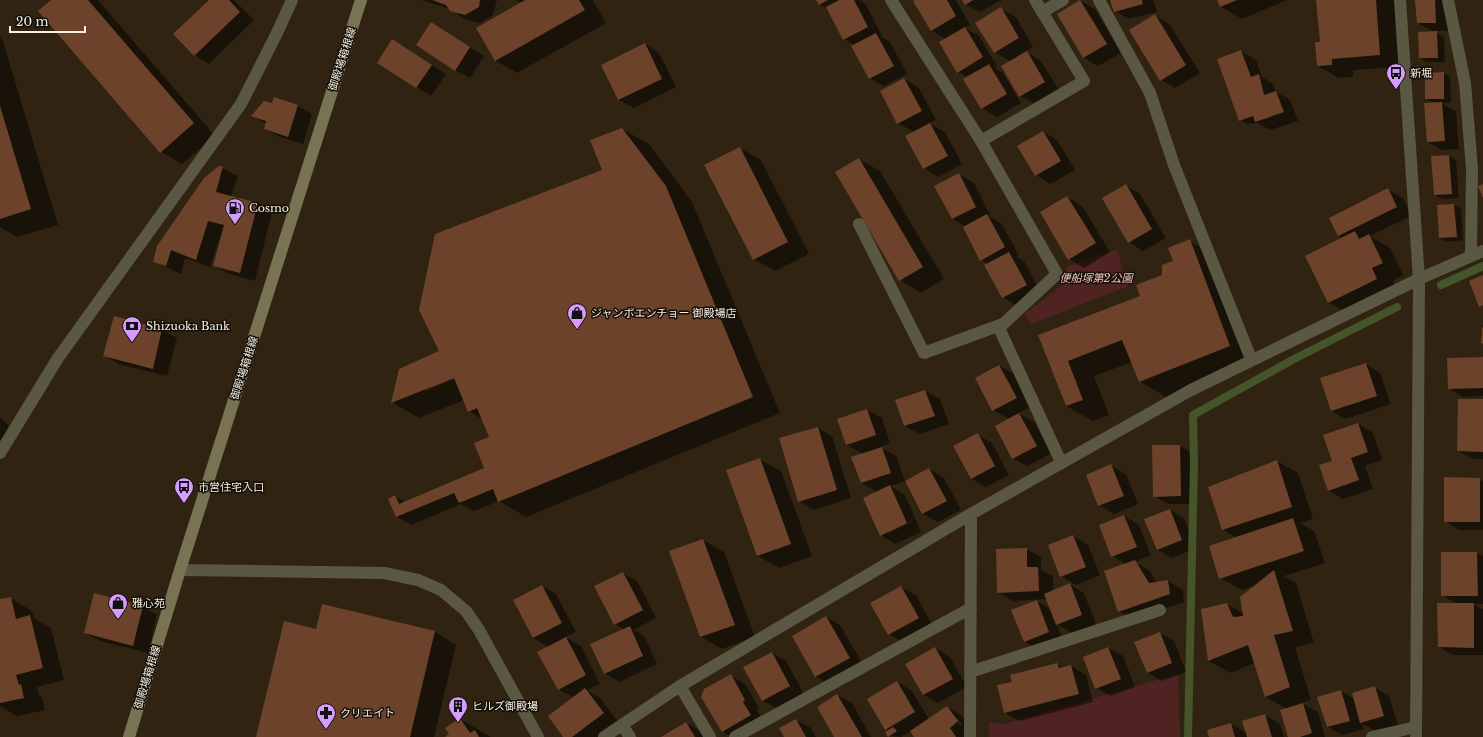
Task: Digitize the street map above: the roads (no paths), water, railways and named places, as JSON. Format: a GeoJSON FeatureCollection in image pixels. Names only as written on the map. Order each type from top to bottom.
{"type":"FeatureCollection","features":[{"type":"Feature","properties":{"kind":"main road","name":"御殿場箱根線"},"geometry":{"type":"LineString","coordinates":[[129,737],[180,570],[361,0]]}},
{"type":"Feature","properties":{"kind":"street"},"geometry":{"type":"LineString","coordinates":[[0,453],[58,358],[241,104],[292,0]]}},
{"type":"Feature","properties":{"kind":"street"},"geometry":{"type":"LineString","coordinates":[[891,0],[981,141],[1057,274],[999,328],[1061,462]]}},
{"type":"Feature","properties":{"kind":"street"},"geometry":{"type":"LineString","coordinates":[[981,141],[1084,81],[1034,0]]}},
{"type":"Feature","properties":{"kind":"street"},"geometry":{"type":"LineString","coordinates":[[1042,12],[1063,0]]}},
{"type":"Feature","properties":{"kind":"street"},"geometry":{"type":"LineString","coordinates":[[1099,0],[1150,93],[1174,165],[1251,359]]}},
{"type":"Feature","properties":{"kind":"street"},"geometry":{"type":"LineString","coordinates":[[1372,737],[1416,732],[1419,278],[1400,0]]}},
{"type":"Feature","properties":{"kind":"street"},"geometry":{"type":"LineString","coordinates":[[1448,0],[1465,83],[1472,169],[1471,255]]}},
{"type":"Feature","properties":{"kind":"street"},"geometry":{"type":"LineString","coordinates":[[859,224],[924,353],[1003,324]]}},
{"type":"Feature","properties":{"kind":"street"},"geometry":{"type":"LineString","coordinates":[[604,737],[680,686],[971,514],[1190,390],[1419,278],[1483,251]]}},
{"type":"Feature","properties":{"kind":"street"},"geometry":{"type":"LineString","coordinates":[[970,737],[971,514]]}},
{"type":"Feature","properties":{"kind":"street"},"geometry":{"type":"LineString","coordinates":[[180,570],[384,573],[418,580],[441,590],[466,611],[479,630],[538,737]]}},
{"type":"Feature","properties":{"kind":"street"},"geometry":{"type":"LineString","coordinates":[[735,737],[971,608]]}},
{"type":"Feature","properties":{"kind":"street"},"geometry":{"type":"LineString","coordinates":[[970,672],[1160,610]]}},
{"type":"Feature","properties":{"kind":"street"},"geometry":{"type":"LineString","coordinates":[[680,686],[710,737]]}},
{"type":"Feature","properties":{"kind":"street"},"geometry":{"type":"LineString","coordinates":[[622,725],[630,737]]}},
{"type":"Feature","properties":{"kind":"waterway"},"geometry":{"type":"LineString","coordinates":[[1441,285],[1483,266]]}},
{"type":"Feature","properties":{"kind":"waterway"},"geometry":{"type":"LineString","coordinates":[[1188,737],[1194,464],[1193,415],[1296,358],[1397,307]]}},
{"type":"Feature","properties":{"kind":"place","name":"新堀"},"geometry":{"type":"Point","coordinates":[1396,90]}},
{"type":"Feature","properties":{"kind":"place","name":"Cosmo"},"geometry":{"type":"Point","coordinates":[235,225]}},
{"type":"Feature","properties":{"kind":"place","name":"ジャンボエンチョー 御殿場店"},"geometry":{"type":"Point","coordinates":[577,330]}},
{"type":"Feature","properties":{"kind":"place","name":"Shizuoka Bank"},"geometry":{"type":"Point","coordinates":[132,343]}},
{"type":"Feature","properties":{"kind":"place","name":"市営住宅入口"},"geometry":{"type":"Point","coordinates":[184,504]}},
{"type":"Feature","properties":{"kind":"place","name":"雅心苑"},"geometry":{"type":"Point","coordinates":[118,620]}},
{"type":"Feature","properties":{"kind":"place","name":"ヒルズ御殿場"},"geometry":{"type":"Point","coordinates":[458,723]}},
{"type":"Feature","properties":{"kind":"place","name":"クリエイト"},"geometry":{"type":"Point","coordinates":[326,730]}},
{"type":"Feature","properties":{"kind":"park label","name":"便船塚第2公園"},"geometry":{"type":"Point","coordinates":[1096,278]}}]}
